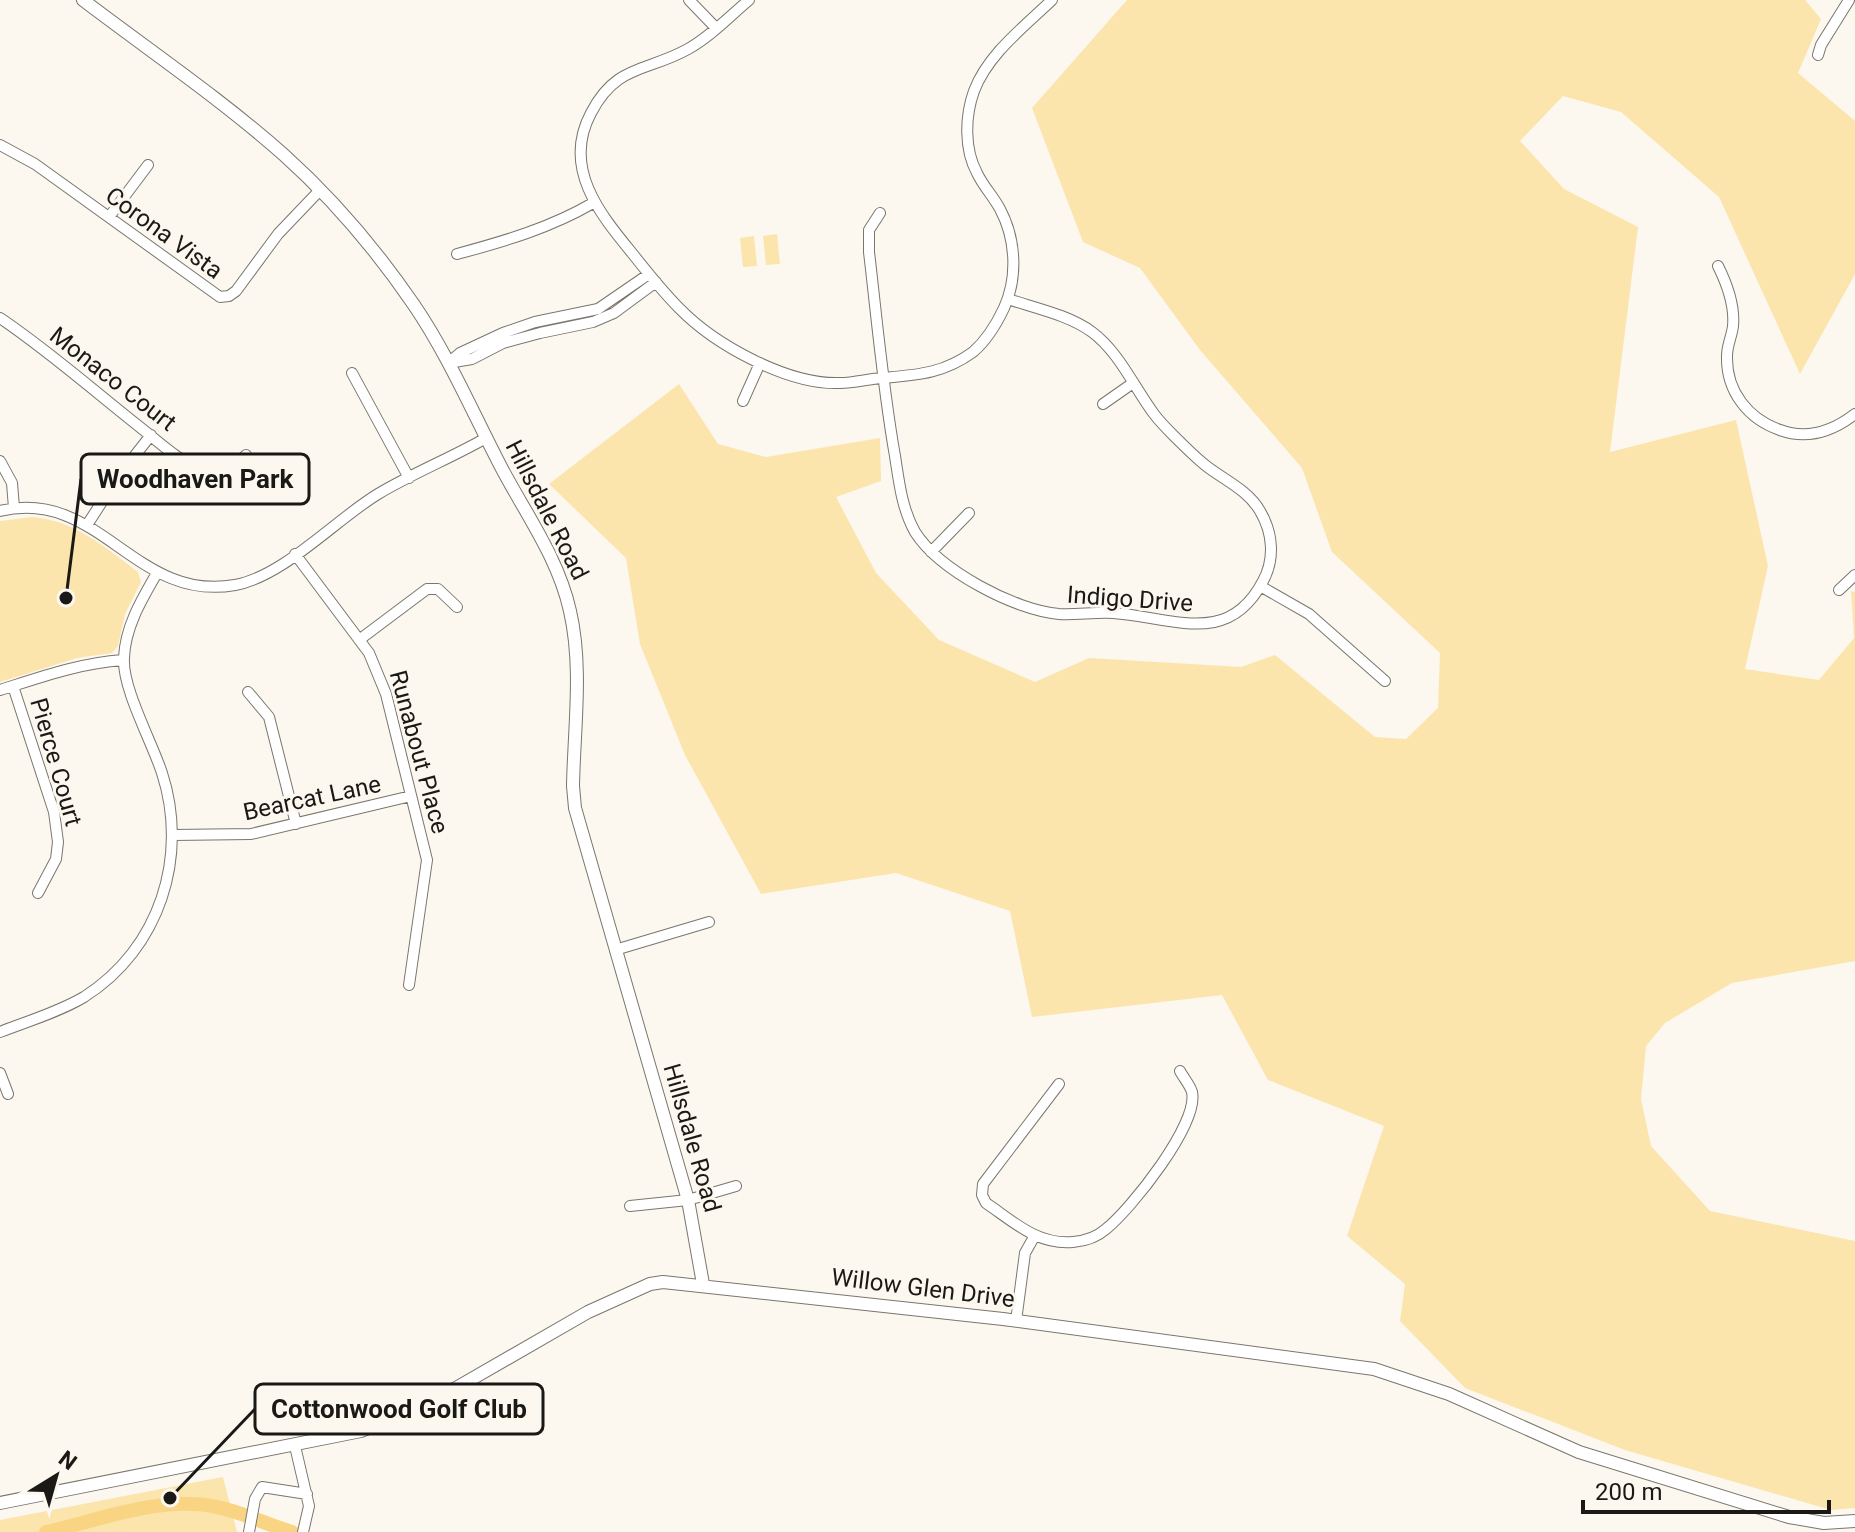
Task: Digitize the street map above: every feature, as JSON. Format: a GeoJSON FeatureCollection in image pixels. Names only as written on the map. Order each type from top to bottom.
{"type":"FeatureCollection","features":[{"type":"Feature","properties":{"kind":"main road","name":"Hillsdale Road"},"geometry":{"type":"LineString","coordinates":[[83,0],[283,154],[367,243],[415,307],[448,363],[552,557],[571,613],[576,658],[575,808],[688,1200],[703,1284]]}},
{"type":"Feature","properties":{"kind":"main road","name":"Willow Glen Drive"},"geometry":{"type":"LineString","coordinates":[[0,1503],[352,1434],[399,1418],[430,1403],[588,1312],[650,1284],[663,1282],[703,1284],[1016,1321],[1374,1369],[1449,1394],[1588,1455],[1789,1517],[1824,1523],[1855,1521]]}},
{"type":"Feature","properties":{"kind":"street"},"geometry":{"type":"LineString","coordinates":[[689,0],[716,28]]}},
{"type":"Feature","properties":{"kind":"street"},"geometry":{"type":"LineString","coordinates":[[749,0],[689,49],[623,76],[597,103],[585,126],[581,154],[583,174],[603,220],[679,309],[705,331],[760,363],[800,378],[837,383],[920,376],[969,355],[993,329],[1008,299],[1013,268],[1010,237],[999,208],[973,163],[968,135],[969,109],[983,73],[1002,48],[1052,0]]}},
{"type":"Feature","properties":{"kind":"street"},"geometry":{"type":"LineString","coordinates":[[1818,55],[1849,0]]}},
{"type":"Feature","properties":{"kind":"street","name":"Corona Vista"},"geometry":{"type":"LineString","coordinates":[[0,145],[35,164],[216,296],[225,297],[236,291],[278,234],[320,190]]}},
{"type":"Feature","properties":{"kind":"street"},"geometry":{"type":"LineString","coordinates":[[109,217],[148,165]]}},
{"type":"Feature","properties":{"kind":"street"},"geometry":{"type":"LineString","coordinates":[[457,254],[513,239],[593,203]]}},
{"type":"Feature","properties":{"kind":"street","name":"Indigo Drive"},"geometry":{"type":"LineString","coordinates":[[880,213],[869,230],[869,252],[883,378],[903,501],[913,527],[931,552],[950,568],[1026,608],[1060,614],[1113,613],[1202,625],[1224,621],[1236,614],[1258,593],[1268,572],[1271,554],[1268,528],[1261,512],[1243,491],[1206,466],[1155,416],[1105,343],[1075,322],[1008,299]]}},
{"type":"Feature","properties":{"kind":"street"},"geometry":{"type":"LineString","coordinates":[[1718,266],[1731,300],[1733,324],[1726,353],[1728,379],[1750,413],[1761,424],[1787,433],[1805,435],[1826,431],[1855,414]]}},
{"type":"Feature","properties":{"kind":"street"},"geometry":{"type":"LineString","coordinates":[[448,363],[460,353],[503,333],[535,322],[598,309],[653,278]]}},
{"type":"Feature","properties":{"kind":"street","name":"Monaco Court"},"geometry":{"type":"LineString","coordinates":[[0,318],[195,466],[210,470],[234,468],[246,455]]}},
{"type":"Feature","properties":{"kind":"street"},"geometry":{"type":"LineString","coordinates":[[743,401],[760,363]]}},
{"type":"Feature","properties":{"kind":"street"},"geometry":{"type":"LineString","coordinates":[[352,373],[409,478]]}},
{"type":"Feature","properties":{"kind":"street"},"geometry":{"type":"LineString","coordinates":[[1103,404],[1133,383]]}},
{"type":"Feature","properties":{"kind":"street"},"geometry":{"type":"LineString","coordinates":[[87,525],[118,477],[151,435]]}},
{"type":"Feature","properties":{"kind":"street"},"geometry":{"type":"LineString","coordinates":[[0,511],[34,507],[55,511],[87,525],[157,573],[190,586],[234,585],[261,577],[378,495],[486,438]]}},
{"type":"Feature","properties":{"kind":"street"},"geometry":{"type":"LineString","coordinates":[[0,461],[12,483],[14,508]]}},
{"type":"Feature","properties":{"kind":"street"},"geometry":{"type":"LineString","coordinates":[[931,552],[969,513]]}},
{"type":"Feature","properties":{"kind":"street","name":"Runabout Place"},"geometry":{"type":"LineString","coordinates":[[295,554],[359,640],[379,673],[386,694],[427,860],[409,985]]}},
{"type":"Feature","properties":{"kind":"street"},"geometry":{"type":"LineString","coordinates":[[0,1032],[75,1002],[99,986],[130,957],[159,907],[168,879],[173,835],[168,793],[123,660],[133,618],[157,573]]}},
{"type":"Feature","properties":{"kind":"street"},"geometry":{"type":"LineString","coordinates":[[1839,590],[1855,575]]}},
{"type":"Feature","properties":{"kind":"street"},"geometry":{"type":"LineString","coordinates":[[1260,586],[1309,614],[1385,681]]}},
{"type":"Feature","properties":{"kind":"street"},"geometry":{"type":"LineString","coordinates":[[359,640],[427,589],[438,589],[457,607]]}},
{"type":"Feature","properties":{"kind":"street"},"geometry":{"type":"LineString","coordinates":[[0,690],[82,664],[123,660]]}},
{"type":"Feature","properties":{"kind":"street","name":"Pierce Court"},"geometry":{"type":"LineString","coordinates":[[13,686],[54,812],[58,842],[56,859],[38,893]]}},
{"type":"Feature","properties":{"kind":"street"},"geometry":{"type":"LineString","coordinates":[[248,692],[269,717],[296,824]]}},
{"type":"Feature","properties":{"kind":"street","name":"Bearcat Lane"},"geometry":{"type":"LineString","coordinates":[[173,835],[251,834],[411,796]]}},
{"type":"Feature","properties":{"kind":"street"},"geometry":{"type":"LineString","coordinates":[[615,950],[709,922]]}},
{"type":"Feature","properties":{"kind":"street"},"geometry":{"type":"LineString","coordinates":[[1059,1084],[983,1184],[982,1195],[986,1203],[1034,1237],[1048,1241],[1084,1240],[1099,1234],[1120,1216],[1159,1167],[1189,1119],[1192,1092],[1180,1071]]}},
{"type":"Feature","properties":{"kind":"street"},"geometry":{"type":"LineString","coordinates":[[0,1073],[8,1094]]}},
{"type":"Feature","properties":{"kind":"street"},"geometry":{"type":"LineString","coordinates":[[630,1206],[688,1200],[736,1186]]}},
{"type":"Feature","properties":{"kind":"street"},"geometry":{"type":"LineString","coordinates":[[1016,1321],[1025,1253],[1034,1237]]}},
{"type":"Feature","properties":{"kind":"street"},"geometry":{"type":"LineString","coordinates":[[295,1446],[309,1506],[303,1532]]}},
{"type":"Feature","properties":{"kind":"street"},"geometry":{"type":"LineString","coordinates":[[249,1532],[255,1499],[262,1487],[307,1494]]}},
{"type":"Feature","properties":{"kind":"shaded area"},"geometry":{"type":"Polygon","coordinates":[[[1127,0],[1805,0],[1821,19],[1798,73],[1855,121],[1855,274],[1800,374],[1719,197],[1621,112],[1563,96],[1520,141],[1564,189],[1638,227],[1610,452],[1736,420],[1768,566],[1745,669],[1819,680],[1854,638],[1851,591],[1855,592],[1855,961],[1732,983],[1665,1023],[1646,1046],[1641,1099],[1651,1146],[1710,1211],[1855,1241],[1855,1508],[1831,1510],[1625,1450],[1465,1388],[1400,1321],[1405,1284],[1347,1236],[1384,1126],[1268,1080],[1222,995],[1032,1017],[1010,911],[896,873],[761,894],[685,755],[640,644],[626,558],[549,484],[679,384],[718,444],[766,457],[880,438],[881,481],[836,497],[876,573],[939,640],[1035,682],[1089,658],[1241,667],[1275,655],[1375,737],[1406,739],[1438,708],[1440,653],[1332,552],[1302,468],[1200,350],[1140,268],[1083,242],[1032,108],[1127,0]]]}},
{"type":"Feature","properties":{"kind":"shaded area"},"geometry":{"type":"Polygon","coordinates":[[[777,234],[780,264],[766,265],[763,236],[777,234]]]}},
{"type":"Feature","properties":{"kind":"shaded area"},"geometry":{"type":"Polygon","coordinates":[[[754,236],[757,266],[743,267],[740,238],[754,236]]]}},
{"type":"Feature","properties":{"kind":"shaded area"},"geometry":{"type":"Polygon","coordinates":[[[32,517],[62,523],[88,536],[138,572],[141,582],[125,614],[118,646],[112,653],[77,658],[0,682],[0,521],[32,517]]]}},
{"type":"Feature","properties":{"kind":"shaded area"},"geometry":{"type":"Polygon","coordinates":[[[223,1477],[237,1532],[0,1532],[0,1520],[223,1477]]]}},
{"type":"Feature","properties":{"kind":"waterway"},"geometry":{"type":"LineString","coordinates":[[46,1532],[137,1509],[174,1504],[230,1510],[292,1532]]}},
{"type":"Feature","properties":{"kind":"place","name":"Woodhaven Park"},"geometry":{"type":"Point","coordinates":[66,598]}},
{"type":"Feature","properties":{"kind":"place","name":"Cottonwood Golf Club"},"geometry":{"type":"Point","coordinates":[170,1498]}}]}
